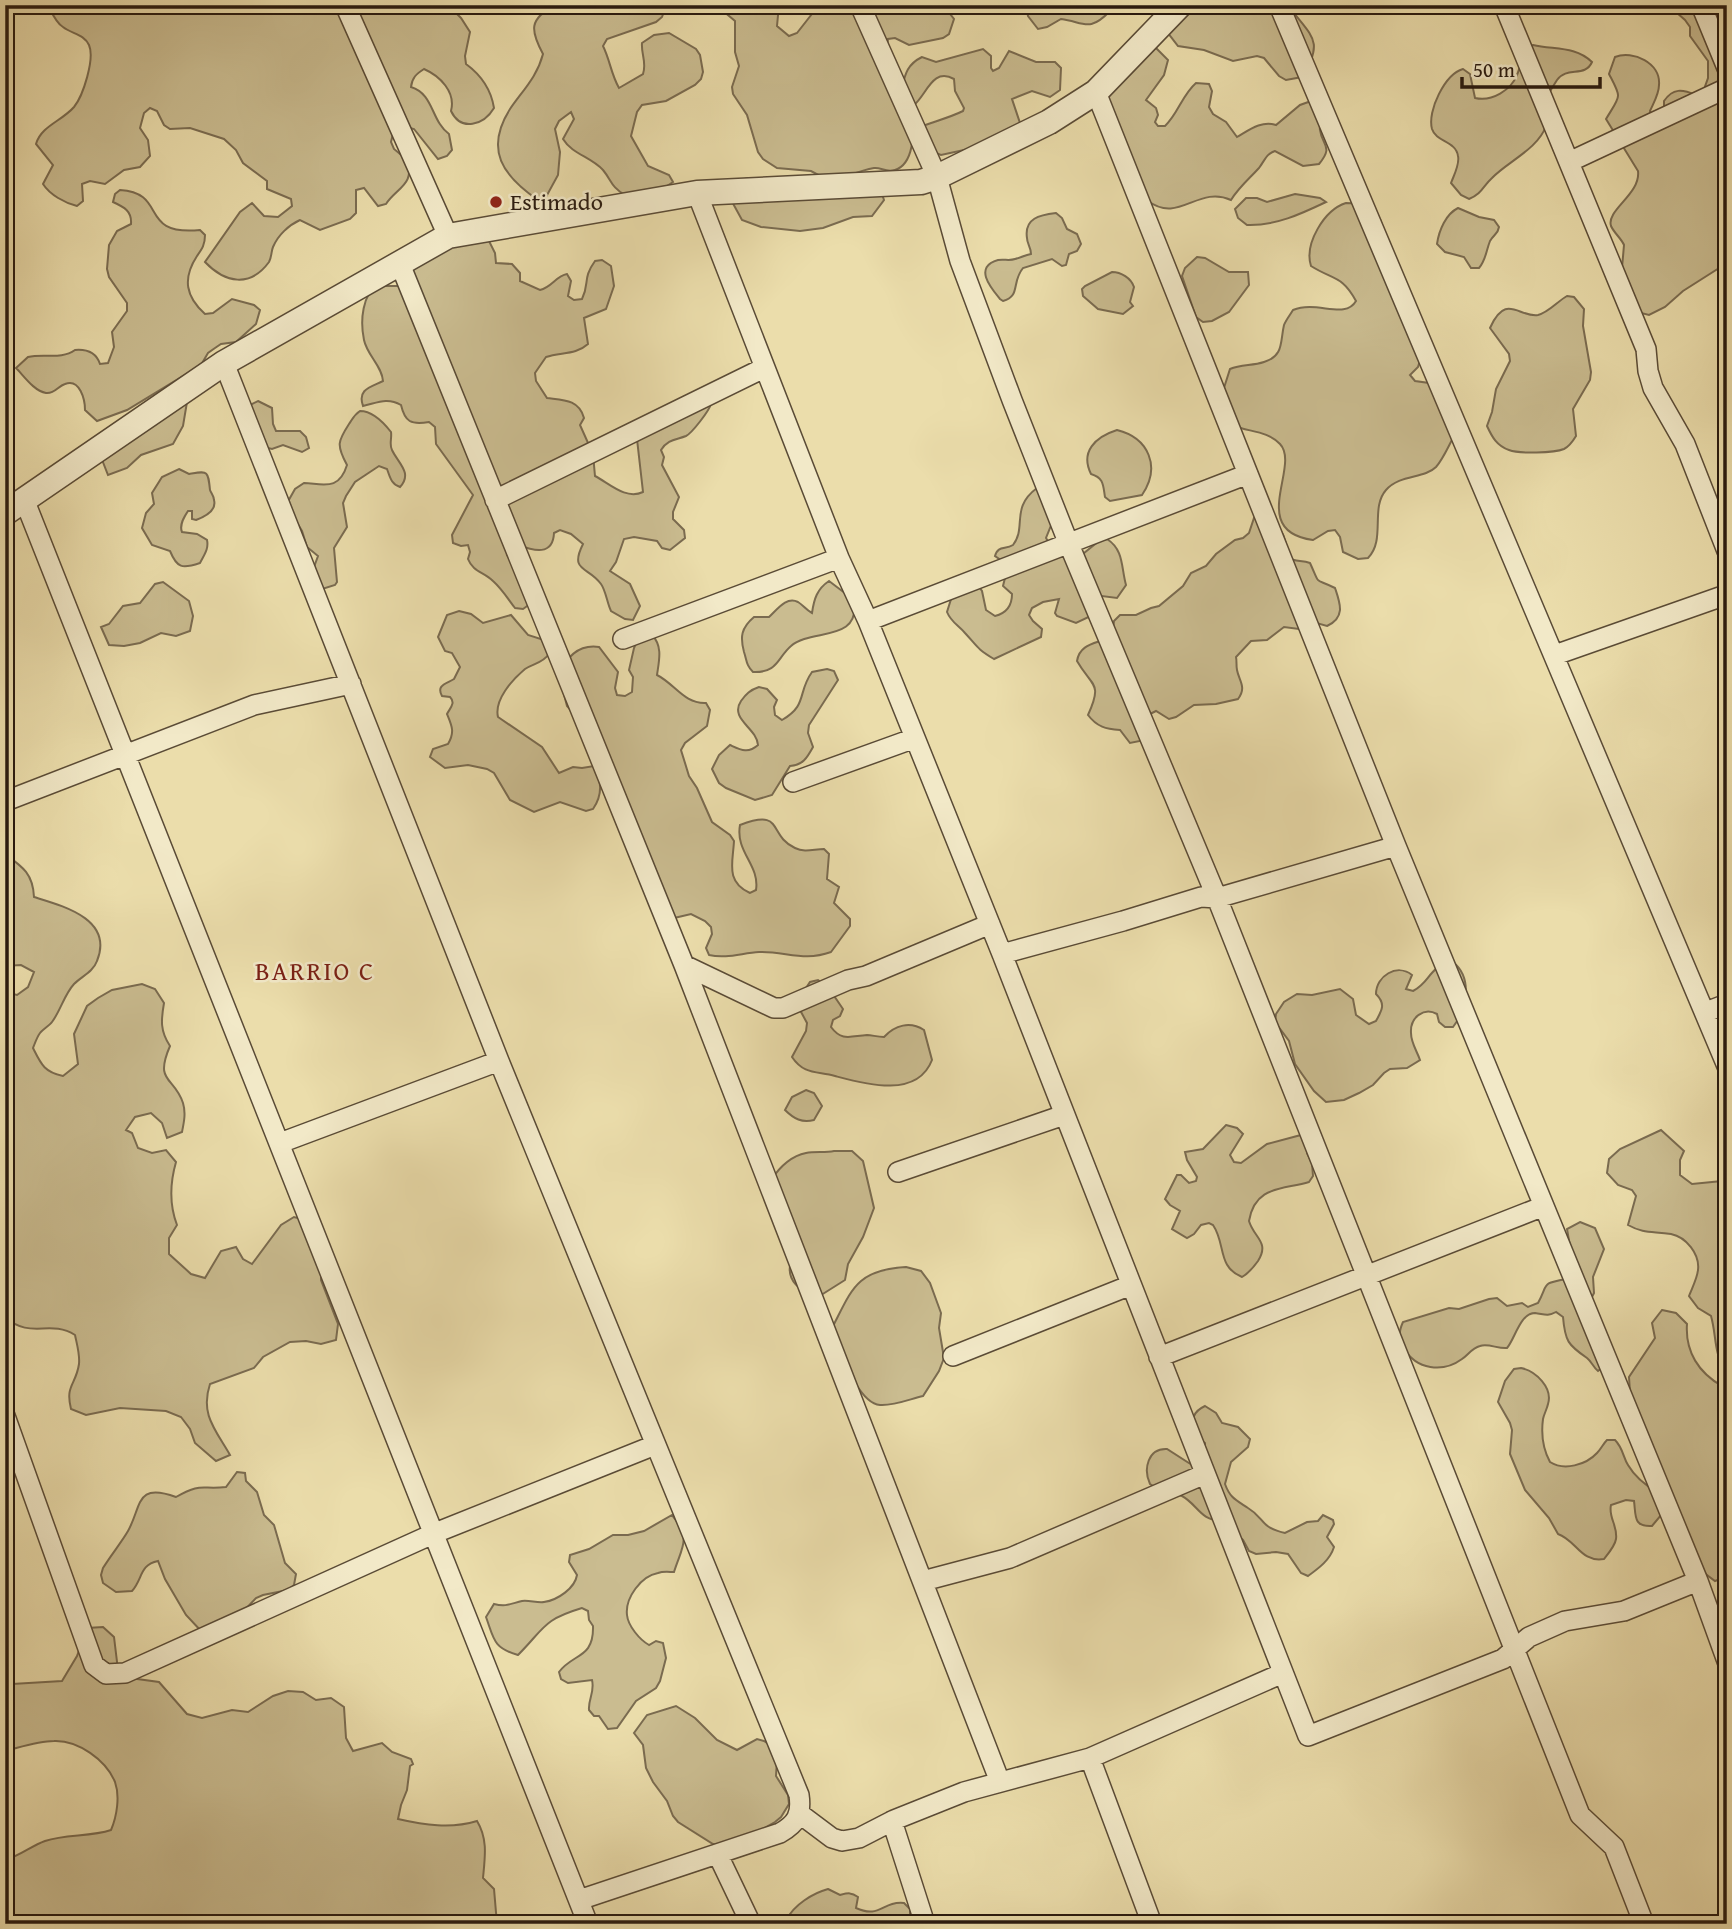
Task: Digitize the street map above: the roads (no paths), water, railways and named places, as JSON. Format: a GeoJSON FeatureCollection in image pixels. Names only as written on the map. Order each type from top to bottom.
{"type":"FeatureCollection","features":[{"type":"Feature","properties":{"kind":"street"},"geometry":{"type":"LineString","coordinates":[[345,5],[448,236]]}},
{"type":"Feature","properties":{"kind":"street"},"geometry":{"type":"LineString","coordinates":[[860,5],[937,177],[960,261],[1068,542],[1216,898],[1580,1815],[1614,1847],[1644,1924]]}},
{"type":"Feature","properties":{"kind":"street"},"geometry":{"type":"LineString","coordinates":[[588,1924],[126,754],[15,506],[225,363],[448,236],[697,194],[921,181],[937,177],[1049,122],[1096,92],[1180,5]]}},
{"type":"Feature","properties":{"kind":"street"},"geometry":{"type":"LineString","coordinates":[[1279,5],[1727,1066]]}},
{"type":"Feature","properties":{"kind":"street"},"geometry":{"type":"LineString","coordinates":[[1504,5],[1646,349],[1653,388],[1685,444],[1727,551]]}},
{"type":"Feature","properties":{"kind":"street"},"geometry":{"type":"LineString","coordinates":[[1701,5],[1727,68]]}},
{"type":"Feature","properties":{"kind":"street"},"geometry":{"type":"LineString","coordinates":[[1569,162],[1727,88]]}},
{"type":"Feature","properties":{"kind":"street"},"geometry":{"type":"LineString","coordinates":[[1096,92],[1396,846],[1698,1581],[1727,1661]]}},
{"type":"Feature","properties":{"kind":"street"},"geometry":{"type":"LineString","coordinates":[[697,194],[839,558],[868,621],[1002,954],[1308,1736],[1503,1658],[1536,1633],[1565,1621],[1624,1611],[1698,1581]]}},
{"type":"Feature","properties":{"kind":"street"},"geometry":{"type":"LineString","coordinates":[[400,264],[684,965],[1000,1782]]}},
{"type":"Feature","properties":{"kind":"street"},"geometry":{"type":"LineString","coordinates":[[225,363],[499,1061],[799,1796],[800,1814],[793,1824],[780,1833],[579,1900]]}},
{"type":"Feature","properties":{"kind":"street"},"geometry":{"type":"LineString","coordinates":[[495,500],[764,368]]}},
{"type":"Feature","properties":{"kind":"street"},"geometry":{"type":"LineString","coordinates":[[868,621],[1248,474]]}},
{"type":"Feature","properties":{"kind":"street"},"geometry":{"type":"LineString","coordinates":[[623,639],[839,558]]}},
{"type":"Feature","properties":{"kind":"street"},"geometry":{"type":"LineString","coordinates":[[1555,655],[1720,597],[1727,599]]}},
{"type":"Feature","properties":{"kind":"street"},"geometry":{"type":"LineString","coordinates":[[10,799],[254,705],[351,684]]}},
{"type":"Feature","properties":{"kind":"street"},"geometry":{"type":"LineString","coordinates":[[793,782],[915,738]]}},
{"type":"Feature","properties":{"kind":"street"},"geometry":{"type":"LineString","coordinates":[[1002,954],[1201,897],[1216,898],[1396,846]]}},
{"type":"Feature","properties":{"kind":"street"},"geometry":{"type":"LineString","coordinates":[[684,965],[774,1008],[783,1008],[990,924]]}},
{"type":"Feature","properties":{"kind":"street"},"geometry":{"type":"LineString","coordinates":[[1706,1012],[1727,1004]]}},
{"type":"Feature","properties":{"kind":"street"},"geometry":{"type":"LineString","coordinates":[[280,1143],[499,1061]]}},
{"type":"Feature","properties":{"kind":"street"},"geometry":{"type":"LineString","coordinates":[[898,1172],[1064,1115]]}},
{"type":"Feature","properties":{"kind":"street"},"geometry":{"type":"LineString","coordinates":[[1159,1357],[1544,1206]]}},
{"type":"Feature","properties":{"kind":"street"},"geometry":{"type":"LineString","coordinates":[[953,1356],[1131,1285]]}},
{"type":"Feature","properties":{"kind":"street"},"geometry":{"type":"LineString","coordinates":[[5,1416],[94,1665],[107,1674],[125,1673],[435,1533],[655,1445]]}},
{"type":"Feature","properties":{"kind":"street"},"geometry":{"type":"LineString","coordinates":[[923,1581],[1010,1558],[1205,1474]]}},
{"type":"Feature","properties":{"kind":"street"},"geometry":{"type":"LineString","coordinates":[[800,1814],[827,1835],[842,1841],[859,1838],[892,1821],[964,1792],[1090,1758],[1283,1673]]}},
{"type":"Feature","properties":{"kind":"street"},"geometry":{"type":"LineString","coordinates":[[1090,1758],[1153,1924]]}},
{"type":"Feature","properties":{"kind":"street"},"geometry":{"type":"LineString","coordinates":[[892,1821],[925,1924]]}},
{"type":"Feature","properties":{"kind":"street"},"geometry":{"type":"LineString","coordinates":[[718,1854],[751,1924]]}},
{"type":"Feature","properties":{"kind":"place","name":"Estimado"},"geometry":{"type":"Point","coordinates":[496,202]}},
{"type":"Feature","properties":{"kind":"district","name":"BARRIO C"},"geometry":{"type":"Point","coordinates":[315,971]}}]}
